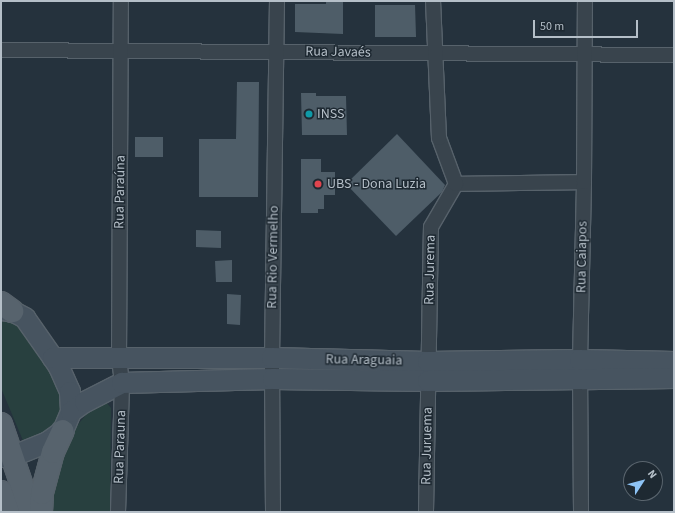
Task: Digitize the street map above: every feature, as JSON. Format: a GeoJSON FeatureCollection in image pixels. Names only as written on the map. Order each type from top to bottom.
{"type":"FeatureCollection","features":[{"type":"Feature","properties":{"kind":"main road"},"geometry":{"type":"LineString","coordinates":[[5,308],[25,318],[59,367],[70,392],[67,422],[53,452],[42,493],[40,512]]}},
{"type":"Feature","properties":{"kind":"main road","name":"Rua Araguaia"},"geometry":{"type":"LineString","coordinates":[[53,358],[272,358],[428,371],[580,380],[674,378]]}},
{"type":"Feature","properties":{"kind":"main road","name":"Rua Araguaia"},"geometry":{"type":"LineString","coordinates":[[7,456],[48,442],[85,402],[122,383],[273,379],[428,371],[580,360],[674,362]]}},
{"type":"Feature","properties":{"kind":"main road"},"geometry":{"type":"LineString","coordinates":[[1,424],[7,456],[31,512]]}},
{"type":"Feature","properties":{"kind":"main road"},"geometry":{"type":"LineString","coordinates":[[1,492],[8,512]]}},
{"type":"Feature","properties":{"kind":"main road"},"geometry":{"type":"LineString","coordinates":[[1,501],[8,512]]}},
{"type":"Feature","properties":{"kind":"street","name":"Rua Paraúna"},"geometry":{"type":"LineString","coordinates":[[121,1],[119,358],[122,383]]}},
{"type":"Feature","properties":{"kind":"street","name":"Rua Rio Vermelho"},"geometry":{"type":"LineString","coordinates":[[273,512],[272,358],[277,1]]}},
{"type":"Feature","properties":{"kind":"street"},"geometry":{"type":"LineString","coordinates":[[433,1],[439,138],[456,184],[584,182]]}},
{"type":"Feature","properties":{"kind":"street","name":"Rua Caiapos"},"geometry":{"type":"LineString","coordinates":[[581,512],[580,360],[584,182],[585,1]]}},
{"type":"Feature","properties":{"kind":"street","name":"Rua Javaés"},"geometry":{"type":"LineString","coordinates":[[1,50],[674,55]]}},
{"type":"Feature","properties":{"kind":"street","name":"Rua Jurema"},"geometry":{"type":"LineString","coordinates":[[428,371],[431,227],[456,184]]}},
{"type":"Feature","properties":{"kind":"street","name":"Rua Juruema"},"geometry":{"type":"LineString","coordinates":[[426,512],[428,371]]}},
{"type":"Feature","properties":{"kind":"street","name":"Rua Parauna"},"geometry":{"type":"LineString","coordinates":[[118,512],[122,383]]}},
{"type":"Feature","properties":{"kind":"green space"},"geometry":{"type":"Polygon","coordinates":[[[1,316],[15,319],[50,364],[64,407],[55,428],[24,443],[1,388],[1,316]]]}},
{"type":"Feature","properties":{"kind":"green space"},"geometry":{"type":"Polygon","coordinates":[[[106,402],[111,408],[110,512],[50,512],[54,476],[76,427],[89,411],[106,402]]]}},
{"type":"Feature","properties":{"kind":"building"},"geometry":{"type":"Polygon","coordinates":[[[326,2],[343,2],[343,34],[295,32],[295,4],[326,4],[326,2]]]}},
{"type":"Feature","properties":{"kind":"building"},"geometry":{"type":"Polygon","coordinates":[[[375,5],[415,5],[416,37],[375,37],[375,5]]]}},
{"type":"Feature","properties":{"kind":"building"},"geometry":{"type":"Polygon","coordinates":[[[237,82],[259,82],[258,197],[199,197],[199,139],[236,139],[237,82]]]}},
{"type":"Feature","properties":{"kind":"building"},"geometry":{"type":"Polygon","coordinates":[[[301,93],[316,93],[316,96],[346,96],[347,135],[302,135],[301,93]]]}},
{"type":"Feature","properties":{"kind":"building"},"geometry":{"type":"Polygon","coordinates":[[[397,134],[445,185],[442,192],[396,236],[346,184],[397,134]]]}},
{"type":"Feature","properties":{"kind":"building"},"geometry":{"type":"Polygon","coordinates":[[[135,137],[163,137],[163,157],[135,157],[135,137]]]}},
{"type":"Feature","properties":{"kind":"building","name":"UBS - Dona Luzia"},"geometry":{"type":"Polygon","coordinates":[[[301,159],[321,159],[321,172],[335,172],[335,195],[324,195],[324,209],[318,209],[318,213],[301,213],[301,159]]]}},
{"type":"Feature","properties":{"kind":"building"},"geometry":{"type":"Polygon","coordinates":[[[196,230],[221,231],[221,248],[196,247],[196,230]]]}},
{"type":"Feature","properties":{"kind":"building"},"geometry":{"type":"Polygon","coordinates":[[[232,260],[232,282],[216,282],[215,261],[232,260]]]}},
{"type":"Feature","properties":{"kind":"building"},"geometry":{"type":"Polygon","coordinates":[[[227,294],[241,295],[240,325],[227,324],[227,294]]]}},
{"type":"Feature","properties":{"kind":"place","name":"INSS"},"geometry":{"type":"Point","coordinates":[309,114]}},
{"type":"Feature","properties":{"kind":"place","name":"UBS - Dona Luzia"},"geometry":{"type":"Point","coordinates":[318,184]}}]}
